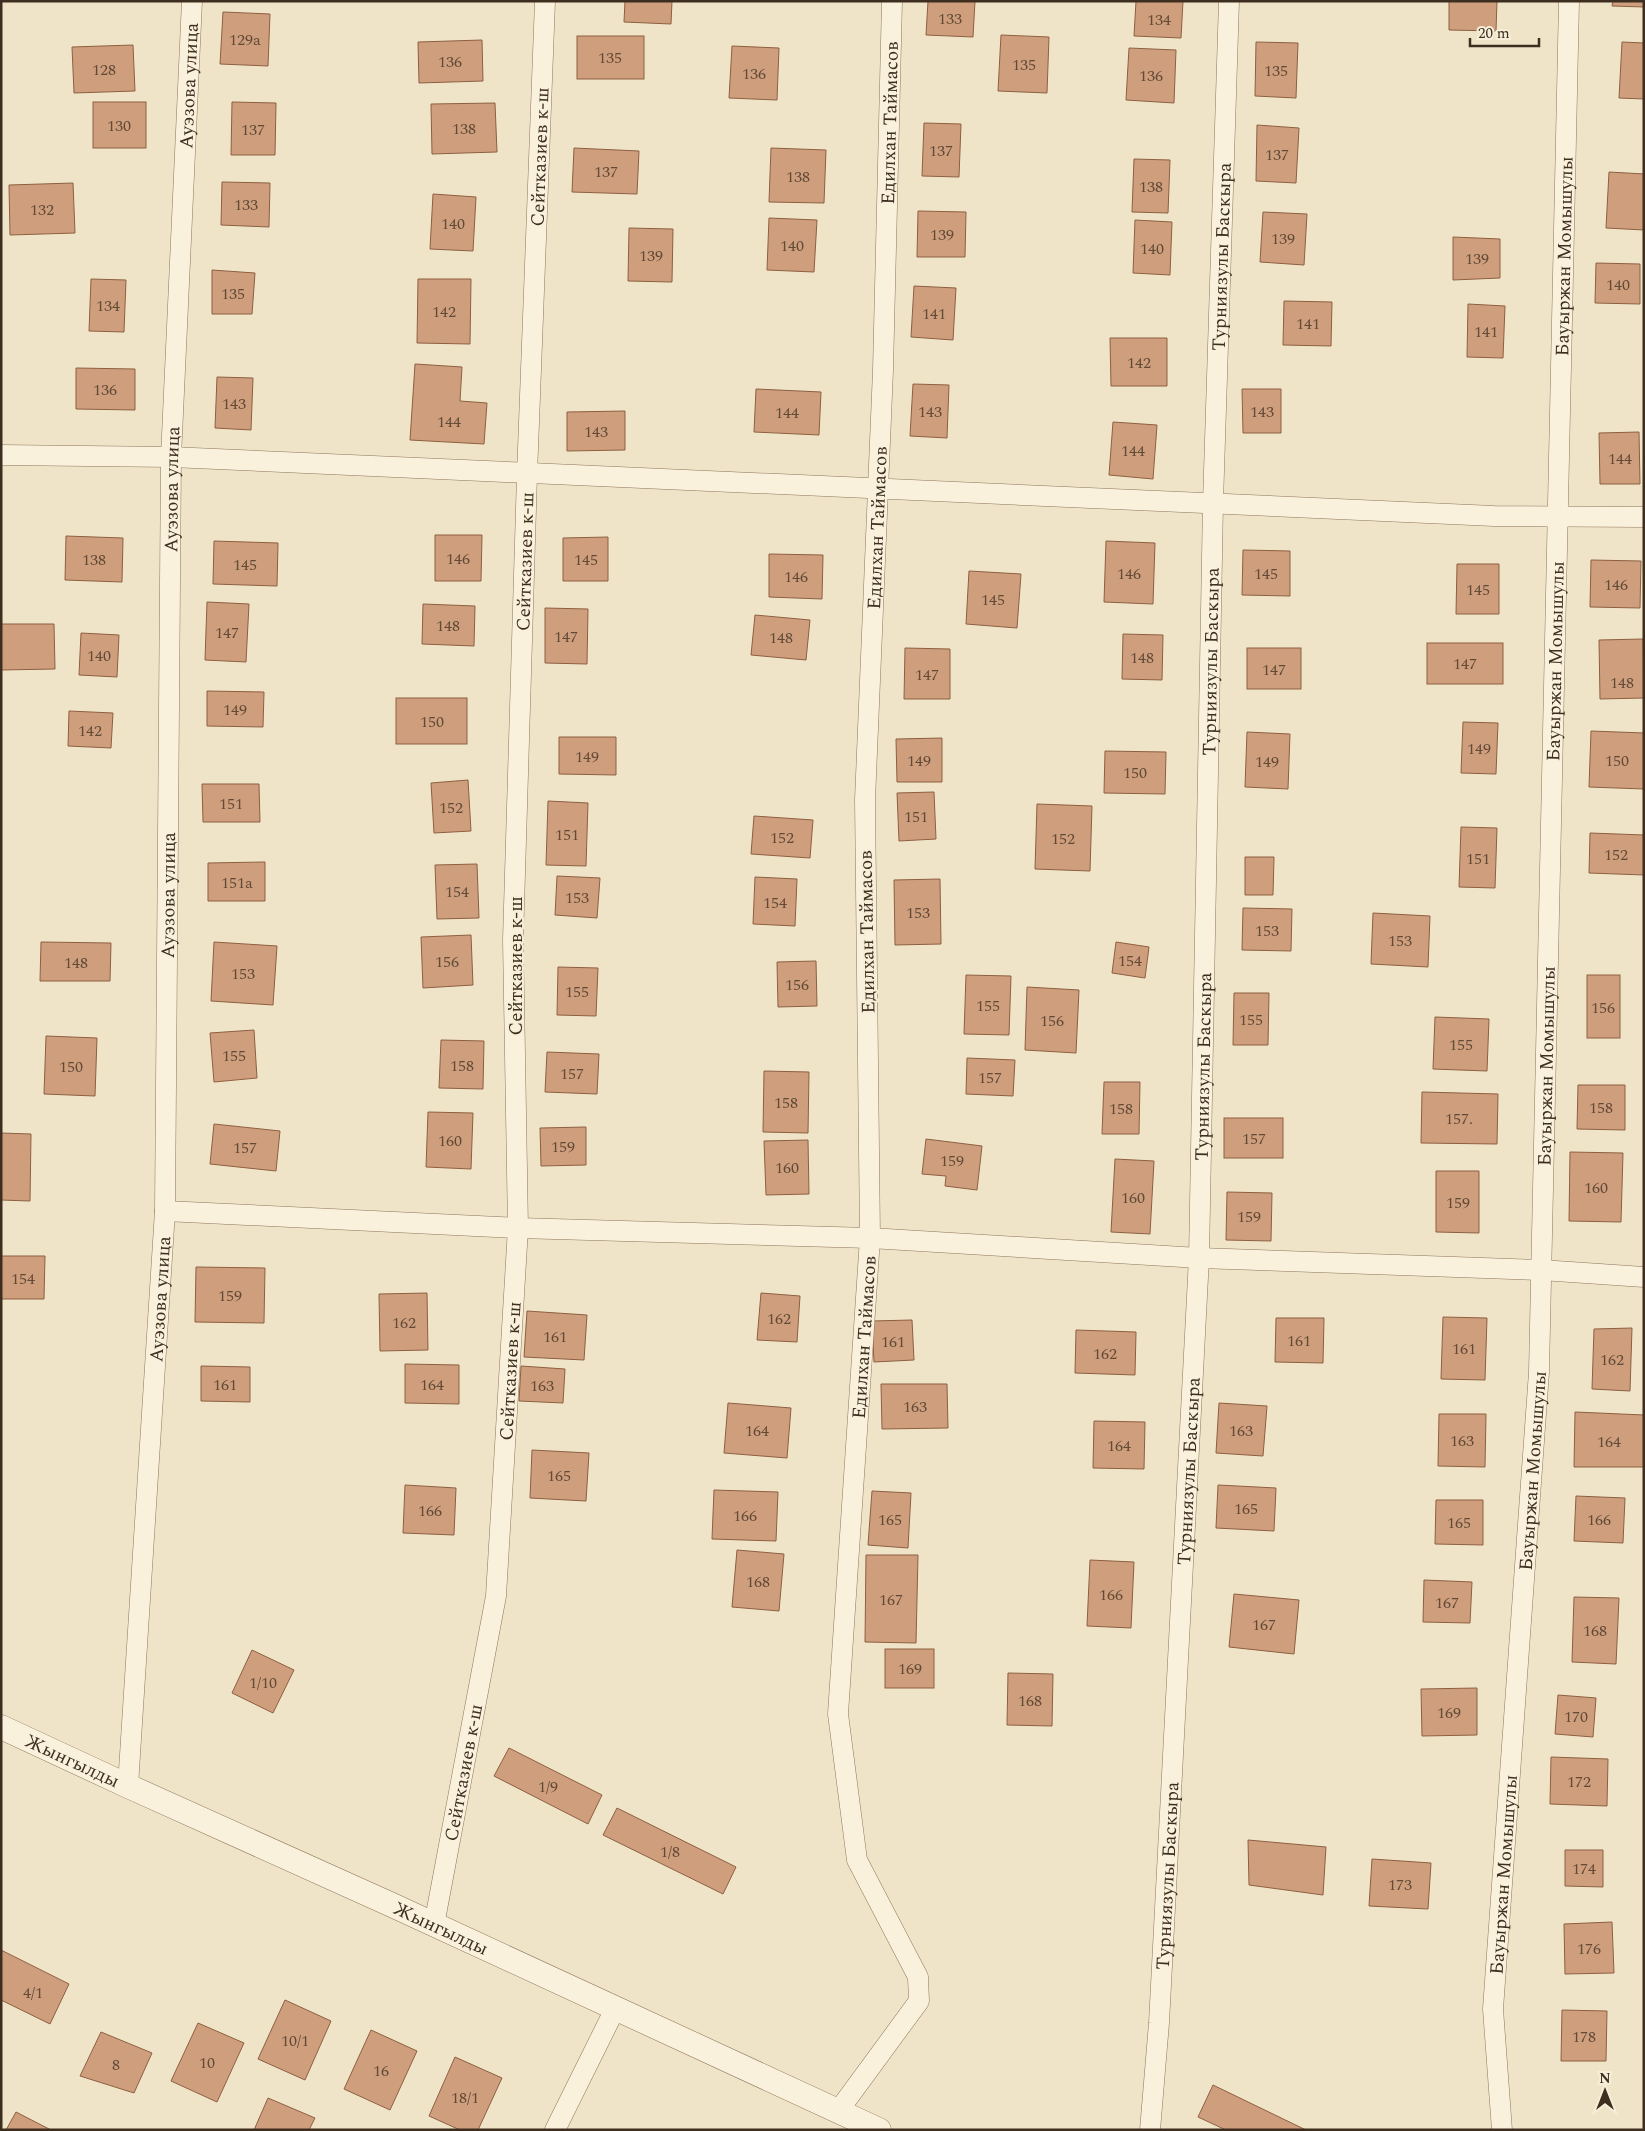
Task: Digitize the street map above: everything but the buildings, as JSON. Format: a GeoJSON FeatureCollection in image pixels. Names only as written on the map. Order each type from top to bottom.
{"type":"FeatureCollection","features":[{"type":"Feature","properties":{"kind":"street","name":"Ауэзова улица"},"geometry":{"type":"LineString","coordinates":[[128,1786],[165,1211],[171,457],[192,1]]}},
{"type":"Feature","properties":{"kind":"street","name":"Сейтказиев к-ш"},"geometry":{"type":"LineString","coordinates":[[434,1925],[496,1596],[518,1228],[513,940],[527,475],[545,1]]}},
{"type":"Feature","properties":{"kind":"street","name":"Едилхан Таймасов"},"geometry":{"type":"LineString","coordinates":[[839,2110],[919,2001],[918,1977],[858,1860],[838,1714],[870,1238],[865,800],[878,488],[892,1]]}},
{"type":"Feature","properties":{"kind":"street","name":"Турниязулы Баскыра"},"geometry":{"type":"LineString","coordinates":[[1150,2130],[1160,2013],[1198,1258],[1214,503],[1228,1]]}},
{"type":"Feature","properties":{"kind":"street","name":"Бауыржан Момышулы"},"geometry":{"type":"LineString","coordinates":[[1502,2130],[1494,2009],[1539,1372],[1569,1]]}},
{"type":"Feature","properties":{"kind":"street"},"geometry":{"type":"LineString","coordinates":[[1,455],[171,457],[527,475],[878,488],[1494,516],[1644,517]]}},
{"type":"Feature","properties":{"kind":"street"},"geometry":{"type":"LineString","coordinates":[[165,1211],[518,1228],[870,1238],[1198,1258],[1541,1270],[1644,1277]]}},
{"type":"Feature","properties":{"kind":"street","name":"Жынгылды"},"geometry":{"type":"LineString","coordinates":[[1,1727],[880,2130]]}},
{"type":"Feature","properties":{"kind":"street"},"geometry":{"type":"LineString","coordinates":[[555,2130],[615,2009]]}}]}
